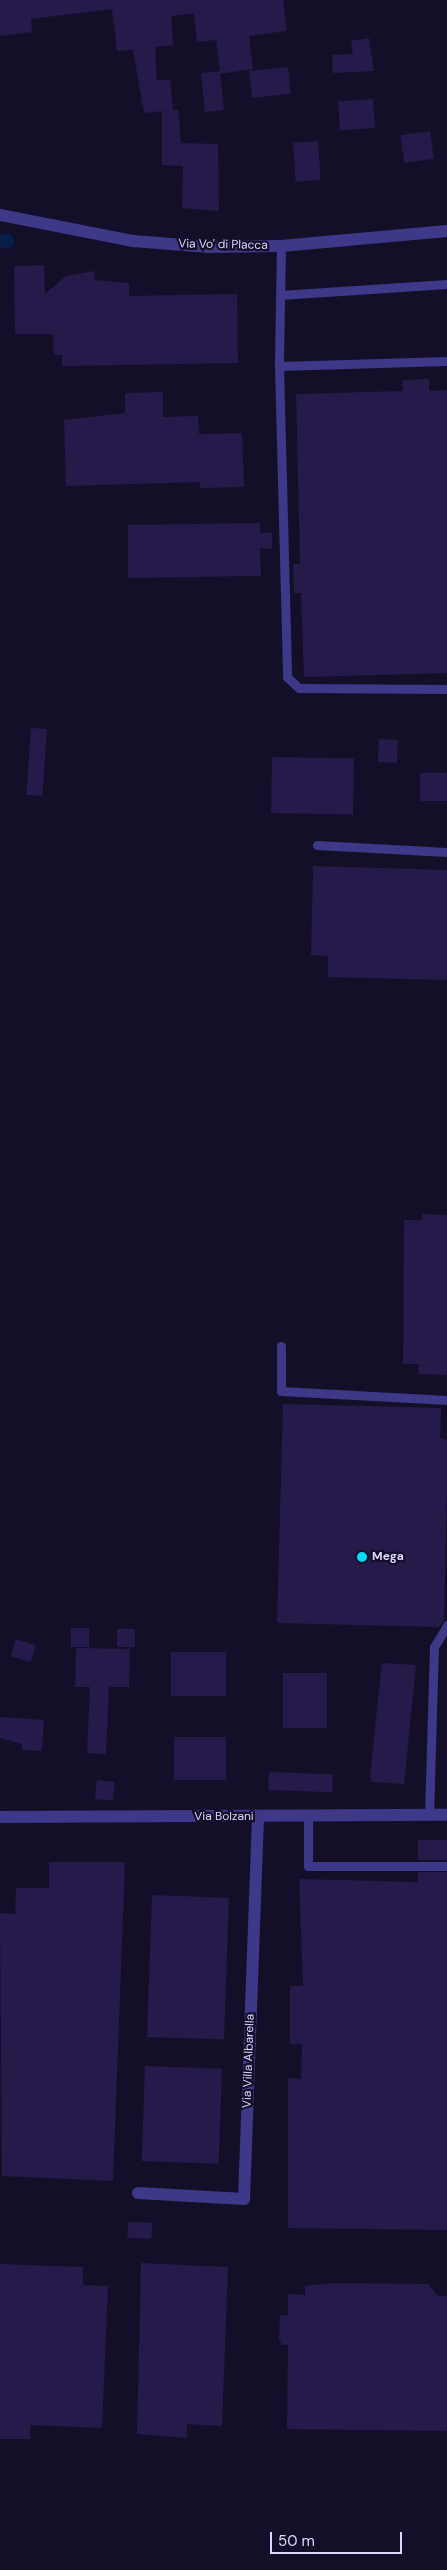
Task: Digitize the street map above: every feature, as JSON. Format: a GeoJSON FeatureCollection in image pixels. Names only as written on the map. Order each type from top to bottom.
{"type":"FeatureCollection","features":[{"type":"Feature","properties":{"kind":"street","name":"Via Vo' di Placca"},"geometry":{"type":"LineString","coordinates":[[0,215],[133,241],[209,247],[281,246],[447,231]]}},
{"type":"Feature","properties":{"kind":"street","name":"Via Bolzani"},"geometry":{"type":"LineString","coordinates":[[0,1816],[308,1817],[447,1815]]}},
{"type":"Feature","properties":{"kind":"street","name":"Via Villa Albarella"},"geometry":{"type":"LineString","coordinates":[[138,2193],[244,2199],[258,1817]]}},
{"type":"Feature","properties":{"kind":"lane"},"geometry":{"type":"LineString","coordinates":[[281,246],[279,366],[287,676],[299,688],[447,689]]}},
{"type":"Feature","properties":{"kind":"lane"},"geometry":{"type":"LineString","coordinates":[[280,295],[447,284]]}},
{"type":"Feature","properties":{"kind":"lane"},"geometry":{"type":"LineString","coordinates":[[279,366],[447,361]]}},
{"type":"Feature","properties":{"kind":"lane"},"geometry":{"type":"LineString","coordinates":[[317,845],[447,852]]}},
{"type":"Feature","properties":{"kind":"lane"},"geometry":{"type":"LineString","coordinates":[[281,1346],[281,1391],[447,1400]]}},
{"type":"Feature","properties":{"kind":"lane"},"geometry":{"type":"LineString","coordinates":[[430,1815],[434,1647],[447,1625]]}},
{"type":"Feature","properties":{"kind":"lane"},"geometry":{"type":"LineString","coordinates":[[308,1817],[308,1866],[447,1866]]}},
{"type":"Feature","properties":{"kind":"water"},"geometry":{"type":"Polygon","coordinates":[[[6,233],[14,241],[6,249],[-2,241],[6,233]]]}},
{"type":"Feature","properties":{"kind":"building"},"geometry":{"type":"Polygon","coordinates":[[[0,0],[283,0],[287,31],[249,36],[253,69],[220,74],[224,110],[205,112],[201,73],[220,71],[216,40],[197,42],[194,13],[171,16],[173,45],[155,47],[157,80],[170,80],[173,110],[144,113],[133,50],[117,51],[112,9],[31,19],[32,32],[0,36],[0,0]]]}},
{"type":"Feature","properties":{"kind":"building"},"geometry":{"type":"Polygon","coordinates":[[[369,38],[374,71],[333,73],[332,55],[353,54],[351,41],[369,38]]]}},
{"type":"Feature","properties":{"kind":"building"},"geometry":{"type":"Polygon","coordinates":[[[288,67],[291,94],[252,98],[249,71],[288,67]]]}},
{"type":"Feature","properties":{"kind":"building"},"geometry":{"type":"Polygon","coordinates":[[[373,99],[375,128],[340,130],[338,101],[373,99]]]}},
{"type":"Feature","properties":{"kind":"building"},"geometry":{"type":"Polygon","coordinates":[[[178,110],[181,143],[218,144],[219,211],[182,208],[183,166],[162,165],[162,111],[178,110]]]}},
{"type":"Feature","properties":{"kind":"building"},"geometry":{"type":"Polygon","coordinates":[[[430,131],[434,159],[404,163],[400,135],[430,131]]]}},
{"type":"Feature","properties":{"kind":"building"},"geometry":{"type":"Polygon","coordinates":[[[318,141],[321,180],[296,182],[293,143],[318,141]]]}},
{"type":"Feature","properties":{"kind":"building"},"geometry":{"type":"Polygon","coordinates":[[[44,265],[45,294],[66,276],[94,271],[95,280],[129,283],[129,296],[237,294],[238,363],[62,366],[62,355],[54,355],[53,334],[15,334],[14,266],[44,265]]]}},
{"type":"Feature","properties":{"kind":"building"},"geometry":{"type":"Polygon","coordinates":[[[429,379],[429,391],[447,390],[447,673],[304,677],[301,593],[294,593],[293,564],[300,564],[296,394],[403,391],[402,380],[429,379]]]}},
{"type":"Feature","properties":{"kind":"building"},"geometry":{"type":"Polygon","coordinates":[[[163,392],[163,417],[198,416],[199,434],[242,433],[244,487],[200,488],[200,482],[66,486],[64,420],[125,413],[125,393],[163,392]]]}},
{"type":"Feature","properties":{"kind":"building"},"geometry":{"type":"Polygon","coordinates":[[[260,523],[260,533],[272,533],[272,549],[260,548],[261,576],[128,578],[128,525],[260,523]]]}},
{"type":"Feature","properties":{"kind":"building"},"geometry":{"type":"Polygon","coordinates":[[[31,728],[47,729],[42,796],[26,795],[31,728]]]}},
{"type":"Feature","properties":{"kind":"building"},"geometry":{"type":"Polygon","coordinates":[[[379,739],[398,740],[397,763],[378,762],[379,739]]]}},
{"type":"Feature","properties":{"kind":"building"},"geometry":{"type":"Polygon","coordinates":[[[272,757],[354,758],[353,814],[271,813],[272,757]]]}},
{"type":"Feature","properties":{"kind":"building"},"geometry":{"type":"Polygon","coordinates":[[[420,773],[447,773],[447,801],[420,801],[420,773]]]}},
{"type":"Feature","properties":{"kind":"building"},"geometry":{"type":"Polygon","coordinates":[[[313,866],[447,870],[447,980],[328,977],[328,956],[311,955],[313,866]]]}},
{"type":"Feature","properties":{"kind":"building"},"geometry":{"type":"Polygon","coordinates":[[[422,1214],[447,1215],[447,1375],[418,1374],[419,1364],[403,1364],[404,1220],[422,1220],[422,1214]]]}},
{"type":"Feature","properties":{"kind":"building","name":"Mega"},"geometry":{"type":"Polygon","coordinates":[[[283,1404],[441,1408],[440,1438],[447,1440],[447,1491],[444,1620],[439,1627],[277,1623],[283,1404]]]}},
{"type":"Feature","properties":{"kind":"building"},"geometry":{"type":"Polygon","coordinates":[[[71,1628],[89,1628],[89,1647],[71,1647],[71,1628]]]}},
{"type":"Feature","properties":{"kind":"building"},"geometry":{"type":"Polygon","coordinates":[[[117,1629],[135,1629],[135,1647],[117,1647],[117,1629]]]}},
{"type":"Feature","properties":{"kind":"building"},"geometry":{"type":"Polygon","coordinates":[[[16,1639],[36,1645],[31,1662],[11,1656],[16,1639]]]}},
{"type":"Feature","properties":{"kind":"building"},"geometry":{"type":"Polygon","coordinates":[[[76,1648],[130,1649],[129,1687],[109,1687],[106,1754],[87,1753],[90,1687],[75,1687],[76,1648]]]}},
{"type":"Feature","properties":{"kind":"building"},"geometry":{"type":"Polygon","coordinates":[[[171,1652],[226,1652],[226,1696],[171,1696],[171,1652]]]}},
{"type":"Feature","properties":{"kind":"building"},"geometry":{"type":"Polygon","coordinates":[[[382,1663],[416,1665],[404,1784],[372,1782],[370,1775],[382,1663]]]}},
{"type":"Feature","properties":{"kind":"building"},"geometry":{"type":"Polygon","coordinates":[[[283,1673],[327,1673],[327,1728],[283,1728],[283,1673]]]}},
{"type":"Feature","properties":{"kind":"building"},"geometry":{"type":"Polygon","coordinates":[[[0,1717],[44,1720],[42,1751],[22,1750],[22,1744],[0,1738],[0,1717]]]}},
{"type":"Feature","properties":{"kind":"building"},"geometry":{"type":"Polygon","coordinates":[[[174,1737],[226,1737],[226,1780],[174,1780],[174,1737]]]}},
{"type":"Feature","properties":{"kind":"building"},"geometry":{"type":"Polygon","coordinates":[[[269,1772],[333,1774],[332,1792],[268,1790],[269,1772]]]}},
{"type":"Feature","properties":{"kind":"building"},"geometry":{"type":"Polygon","coordinates":[[[97,1780],[115,1782],[113,1801],[95,1799],[97,1780]]]}},
{"type":"Feature","properties":{"kind":"building"},"geometry":{"type":"Polygon","coordinates":[[[418,1840],[447,1840],[447,1860],[418,1860],[418,1840]]]}},
{"type":"Feature","properties":{"kind":"building"},"geometry":{"type":"Polygon","coordinates":[[[49,1862],[125,1862],[113,2181],[2,2176],[0,1913],[15,1914],[16,1888],[49,1888],[49,1862]]]}},
{"type":"Feature","properties":{"kind":"building"},"geometry":{"type":"Polygon","coordinates":[[[418,1872],[447,1872],[447,2230],[288,2228],[288,2078],[301,2079],[302,2044],[290,2044],[290,1986],[303,1986],[299,1879],[418,1882],[418,1872]]]}},
{"type":"Feature","properties":{"kind":"building"},"geometry":{"type":"Polygon","coordinates":[[[152,1895],[229,1898],[224,2040],[147,2037],[152,1895]]]}},
{"type":"Feature","properties":{"kind":"building"},"geometry":{"type":"Polygon","coordinates":[[[145,2066],[222,2069],[219,2164],[142,2161],[145,2066]]]}},
{"type":"Feature","properties":{"kind":"building"},"geometry":{"type":"Polygon","coordinates":[[[128,2222],[152,2223],[151,2239],[127,2238],[128,2222]]]}},
{"type":"Feature","properties":{"kind":"building"},"geometry":{"type":"Polygon","coordinates":[[[141,2263],[228,2267],[222,2426],[187,2424],[187,2438],[137,2434],[141,2263]]]}},
{"type":"Feature","properties":{"kind":"building"},"geometry":{"type":"Polygon","coordinates":[[[0,2264],[83,2267],[83,2285],[108,2286],[102,2428],[30,2425],[30,2439],[0,2439],[0,2264]]]}},
{"type":"Feature","properties":{"kind":"building"},"geometry":{"type":"Polygon","coordinates":[[[335,2283],[428,2284],[438,2296],[447,2296],[447,2431],[287,2429],[288,2345],[282,2345],[279,2339],[280,2315],[288,2315],[288,2294],[305,2295],[305,2286],[335,2283]]]}},
{"type":"Feature","properties":{"kind":"place","name":"Mega"},"geometry":{"type":"Point","coordinates":[362,1557]}}]}
